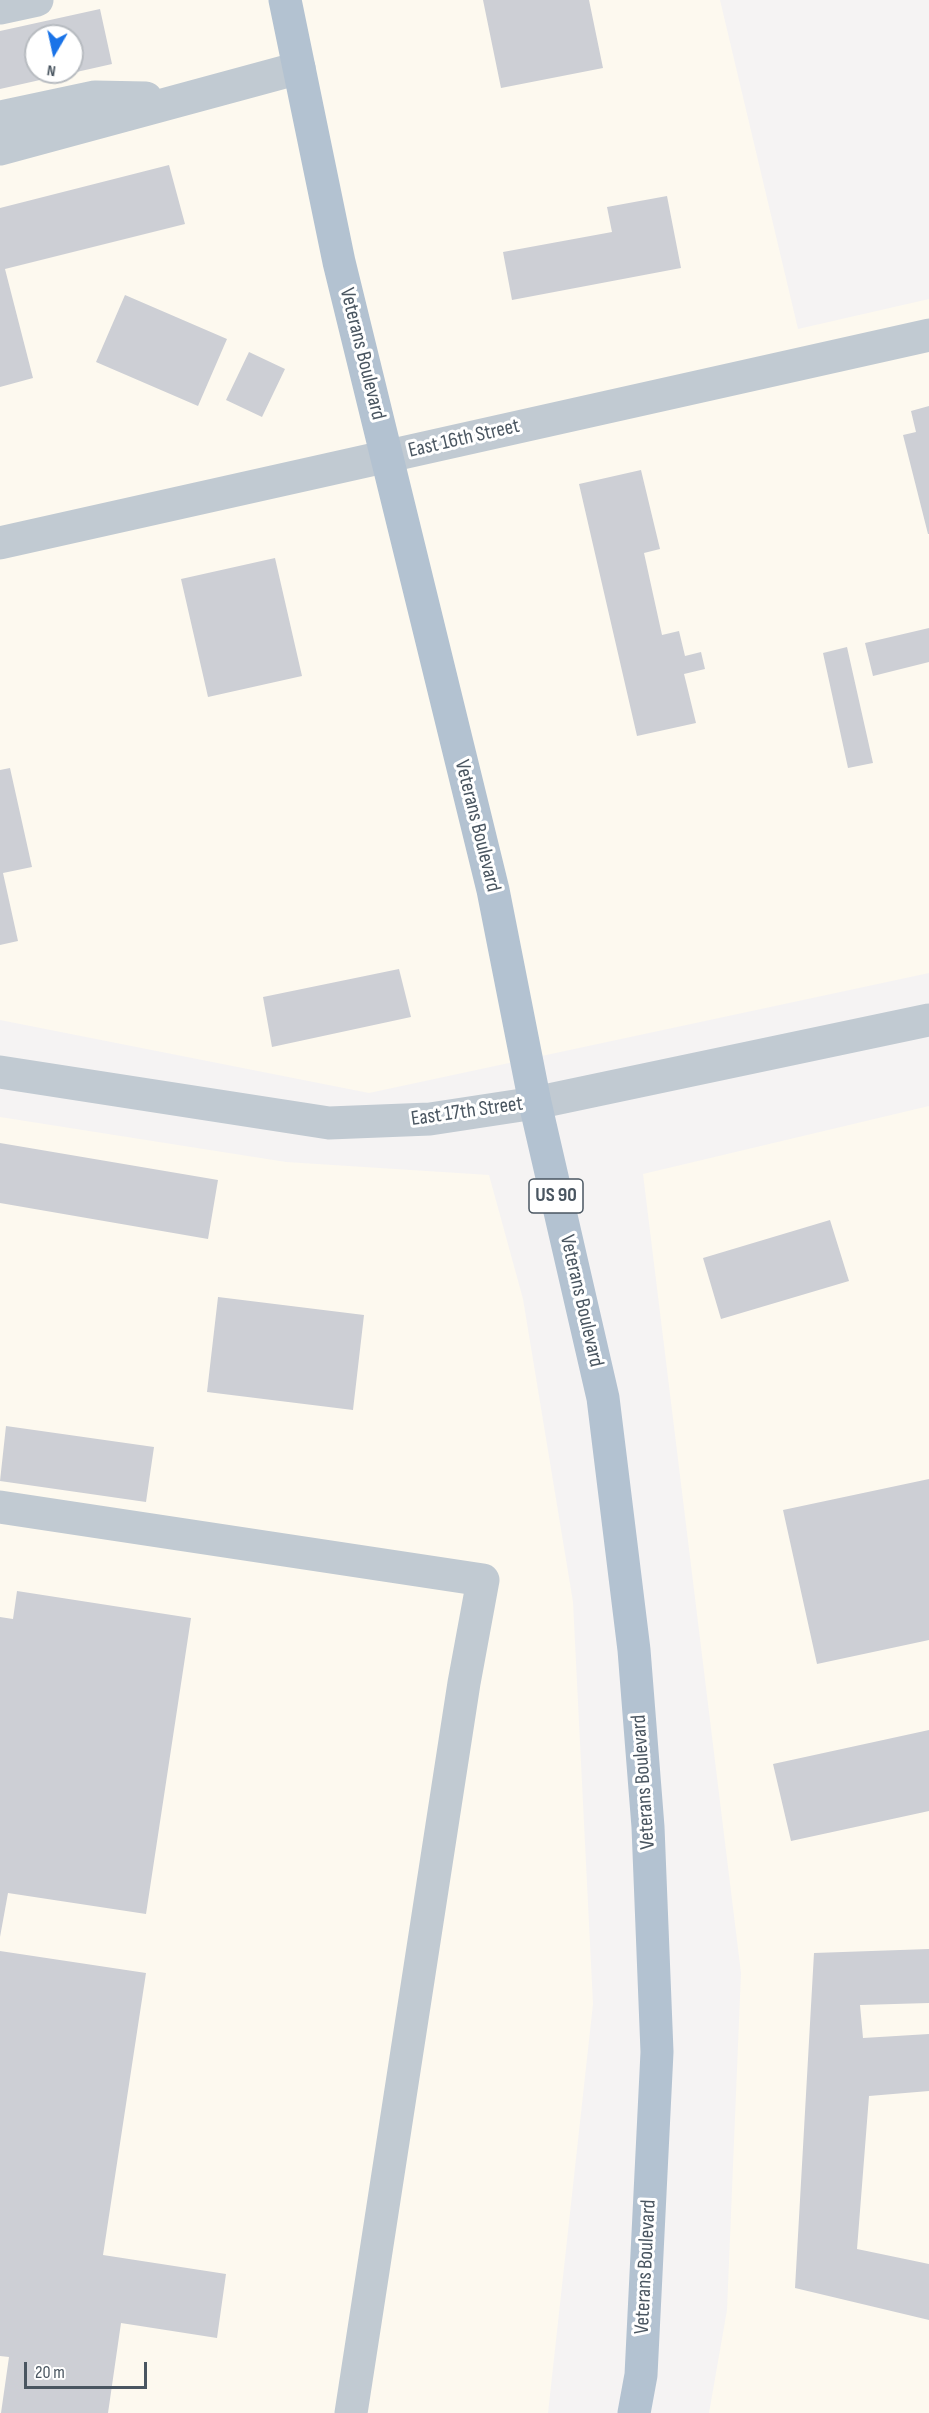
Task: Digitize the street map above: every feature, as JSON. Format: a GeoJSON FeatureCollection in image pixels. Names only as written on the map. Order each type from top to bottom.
{"type":"FeatureCollection","features":[{"type":"Feature","properties":{"kind":"main road","name":"Veterans Boulevard"},"geometry":{"type":"LineString","coordinates":[[285,0],[339,262],[493,890],[535,1102],[603,1398],[634,1650],[648,1827],[657,2052],[641,2375],[634,2413]]}},
{"type":"Feature","properties":{"kind":"street"},"geometry":{"type":"LineString","coordinates":[[0,8],[37,0]]}},
{"type":"Feature","properties":{"kind":"street"},"geometry":{"type":"LineString","coordinates":[[0,149],[299,68]]}},
{"type":"Feature","properties":{"kind":"street"},"geometry":{"type":"LineString","coordinates":[[0,117],[94,98],[185,99]]}},
{"type":"Feature","properties":{"kind":"street","name":"East 16th Street"},"geometry":{"type":"LineString","coordinates":[[0,543],[929,335]]}},
{"type":"Feature","properties":{"kind":"street","name":"East 17th Street"},"geometry":{"type":"LineString","coordinates":[[0,1072],[329,1123],[430,1119],[535,1102],[929,1020]]}},
{"type":"Feature","properties":{"kind":"street"},"geometry":{"type":"LineString","coordinates":[[0,1507],[483,1580],[464,1683],[351,2413]]}},
{"type":"Feature","properties":{"kind":"shaded area"},"geometry":{"type":"Polygon","coordinates":[[[0,0],[720,0],[798,329],[929,299],[929,973],[369,1093],[0,1020],[0,0]]]}},
{"type":"Feature","properties":{"kind":"shaded area"},"geometry":{"type":"Polygon","coordinates":[[[929,1106],[929,2413],[709,2413],[727,2310],[741,1973],[643,1174],[929,1106]]]}},
{"type":"Feature","properties":{"kind":"shaded area"},"geometry":{"type":"Polygon","coordinates":[[[0,1117],[286,1162],[489,1175],[523,1299],[573,1602],[593,2004],[548,2413],[0,2413],[0,1117]]]}},
{"type":"Feature","properties":{"kind":"building"},"geometry":{"type":"Polygon","coordinates":[[[483,0],[589,0],[603,68],[501,88],[483,0]]]}},
{"type":"Feature","properties":{"kind":"building"},"geometry":{"type":"Polygon","coordinates":[[[100,9],[112,64],[84,70],[84,24],[32,24],[100,9]]]}},
{"type":"Feature","properties":{"kind":"building"},"geometry":{"type":"Polygon","coordinates":[[[24,26],[24,84],[0,89],[0,31],[24,26]]]}},
{"type":"Feature","properties":{"kind":"building"},"geometry":{"type":"Polygon","coordinates":[[[169,165],[185,224],[5,269],[33,378],[0,387],[0,208],[169,165]]]}},
{"type":"Feature","properties":{"kind":"building"},"geometry":{"type":"Polygon","coordinates":[[[667,196],[681,268],[512,300],[503,252],[612,232],[607,207],[667,196]]]}},
{"type":"Feature","properties":{"kind":"building"},"geometry":{"type":"Polygon","coordinates":[[[125,295],[227,339],[198,406],[96,362],[125,295]]]}},
{"type":"Feature","properties":{"kind":"building"},"geometry":{"type":"Polygon","coordinates":[[[249,352],[285,369],[262,417],[226,400],[249,352]]]}},
{"type":"Feature","properties":{"kind":"building"},"geometry":{"type":"Polygon","coordinates":[[[929,406],[928,534],[903,435],[916,432],[911,411],[929,406]]]}},
{"type":"Feature","properties":{"kind":"building"},"geometry":{"type":"Polygon","coordinates":[[[641,470],[660,549],[644,553],[662,635],[679,631],[685,656],[701,652],[705,669],[684,674],[696,723],[637,736],[579,484],[641,470]]]}},
{"type":"Feature","properties":{"kind":"building"},"geometry":{"type":"Polygon","coordinates":[[[275,558],[302,676],[208,697],[181,579],[275,558]]]}},
{"type":"Feature","properties":{"kind":"building"},"geometry":{"type":"Polygon","coordinates":[[[929,628],[929,662],[873,676],[865,643],[929,628]]]}},
{"type":"Feature","properties":{"kind":"building"},"geometry":{"type":"Polygon","coordinates":[[[847,647],[873,763],[848,768],[823,653],[847,647]]]}},
{"type":"Feature","properties":{"kind":"building"},"geometry":{"type":"Polygon","coordinates":[[[10,768],[32,867],[3,873],[18,941],[0,945],[0,770],[10,768]]]}},
{"type":"Feature","properties":{"kind":"building"},"geometry":{"type":"Polygon","coordinates":[[[399,969],[411,1017],[272,1047],[263,997],[399,969]]]}},
{"type":"Feature","properties":{"kind":"building"},"geometry":{"type":"Polygon","coordinates":[[[0,1143],[218,1180],[208,1239],[0,1203],[0,1143]]]}},
{"type":"Feature","properties":{"kind":"building"},"geometry":{"type":"Polygon","coordinates":[[[830,1220],[849,1281],[721,1319],[703,1258],[830,1220]]]}},
{"type":"Feature","properties":{"kind":"building"},"geometry":{"type":"Polygon","coordinates":[[[218,1297],[364,1315],[353,1410],[207,1392],[218,1297]]]}},
{"type":"Feature","properties":{"kind":"building"},"geometry":{"type":"Polygon","coordinates":[[[6,1426],[154,1447],[146,1502],[0,1481],[6,1426]]]}},
{"type":"Feature","properties":{"kind":"building"},"geometry":{"type":"Polygon","coordinates":[[[929,1479],[929,1640],[817,1664],[783,1510],[929,1479]]]}},
{"type":"Feature","properties":{"kind":"building"},"geometry":{"type":"Polygon","coordinates":[[[17,1591],[191,1618],[146,1914],[8,1893],[0,1937],[0,1617],[13,1619],[17,1591]]]}},
{"type":"Feature","properties":{"kind":"building"},"geometry":{"type":"Polygon","coordinates":[[[929,1730],[929,1811],[791,1841],[773,1764],[929,1730]]]}},
{"type":"Feature","properties":{"kind":"building"},"geometry":{"type":"Polygon","coordinates":[[[929,1949],[929,2003],[860,2005],[863,2038],[929,2034],[929,2091],[869,2096],[857,2249],[929,2264],[929,2320],[795,2288],[814,1953],[929,1949]]]}},
{"type":"Feature","properties":{"kind":"building"},"geometry":{"type":"Polygon","coordinates":[[[0,1951],[146,1973],[103,2255],[226,2274],[217,2338],[121,2323],[108,2413],[1,2413],[9,2357],[0,2356],[0,1951]]]}}]}
